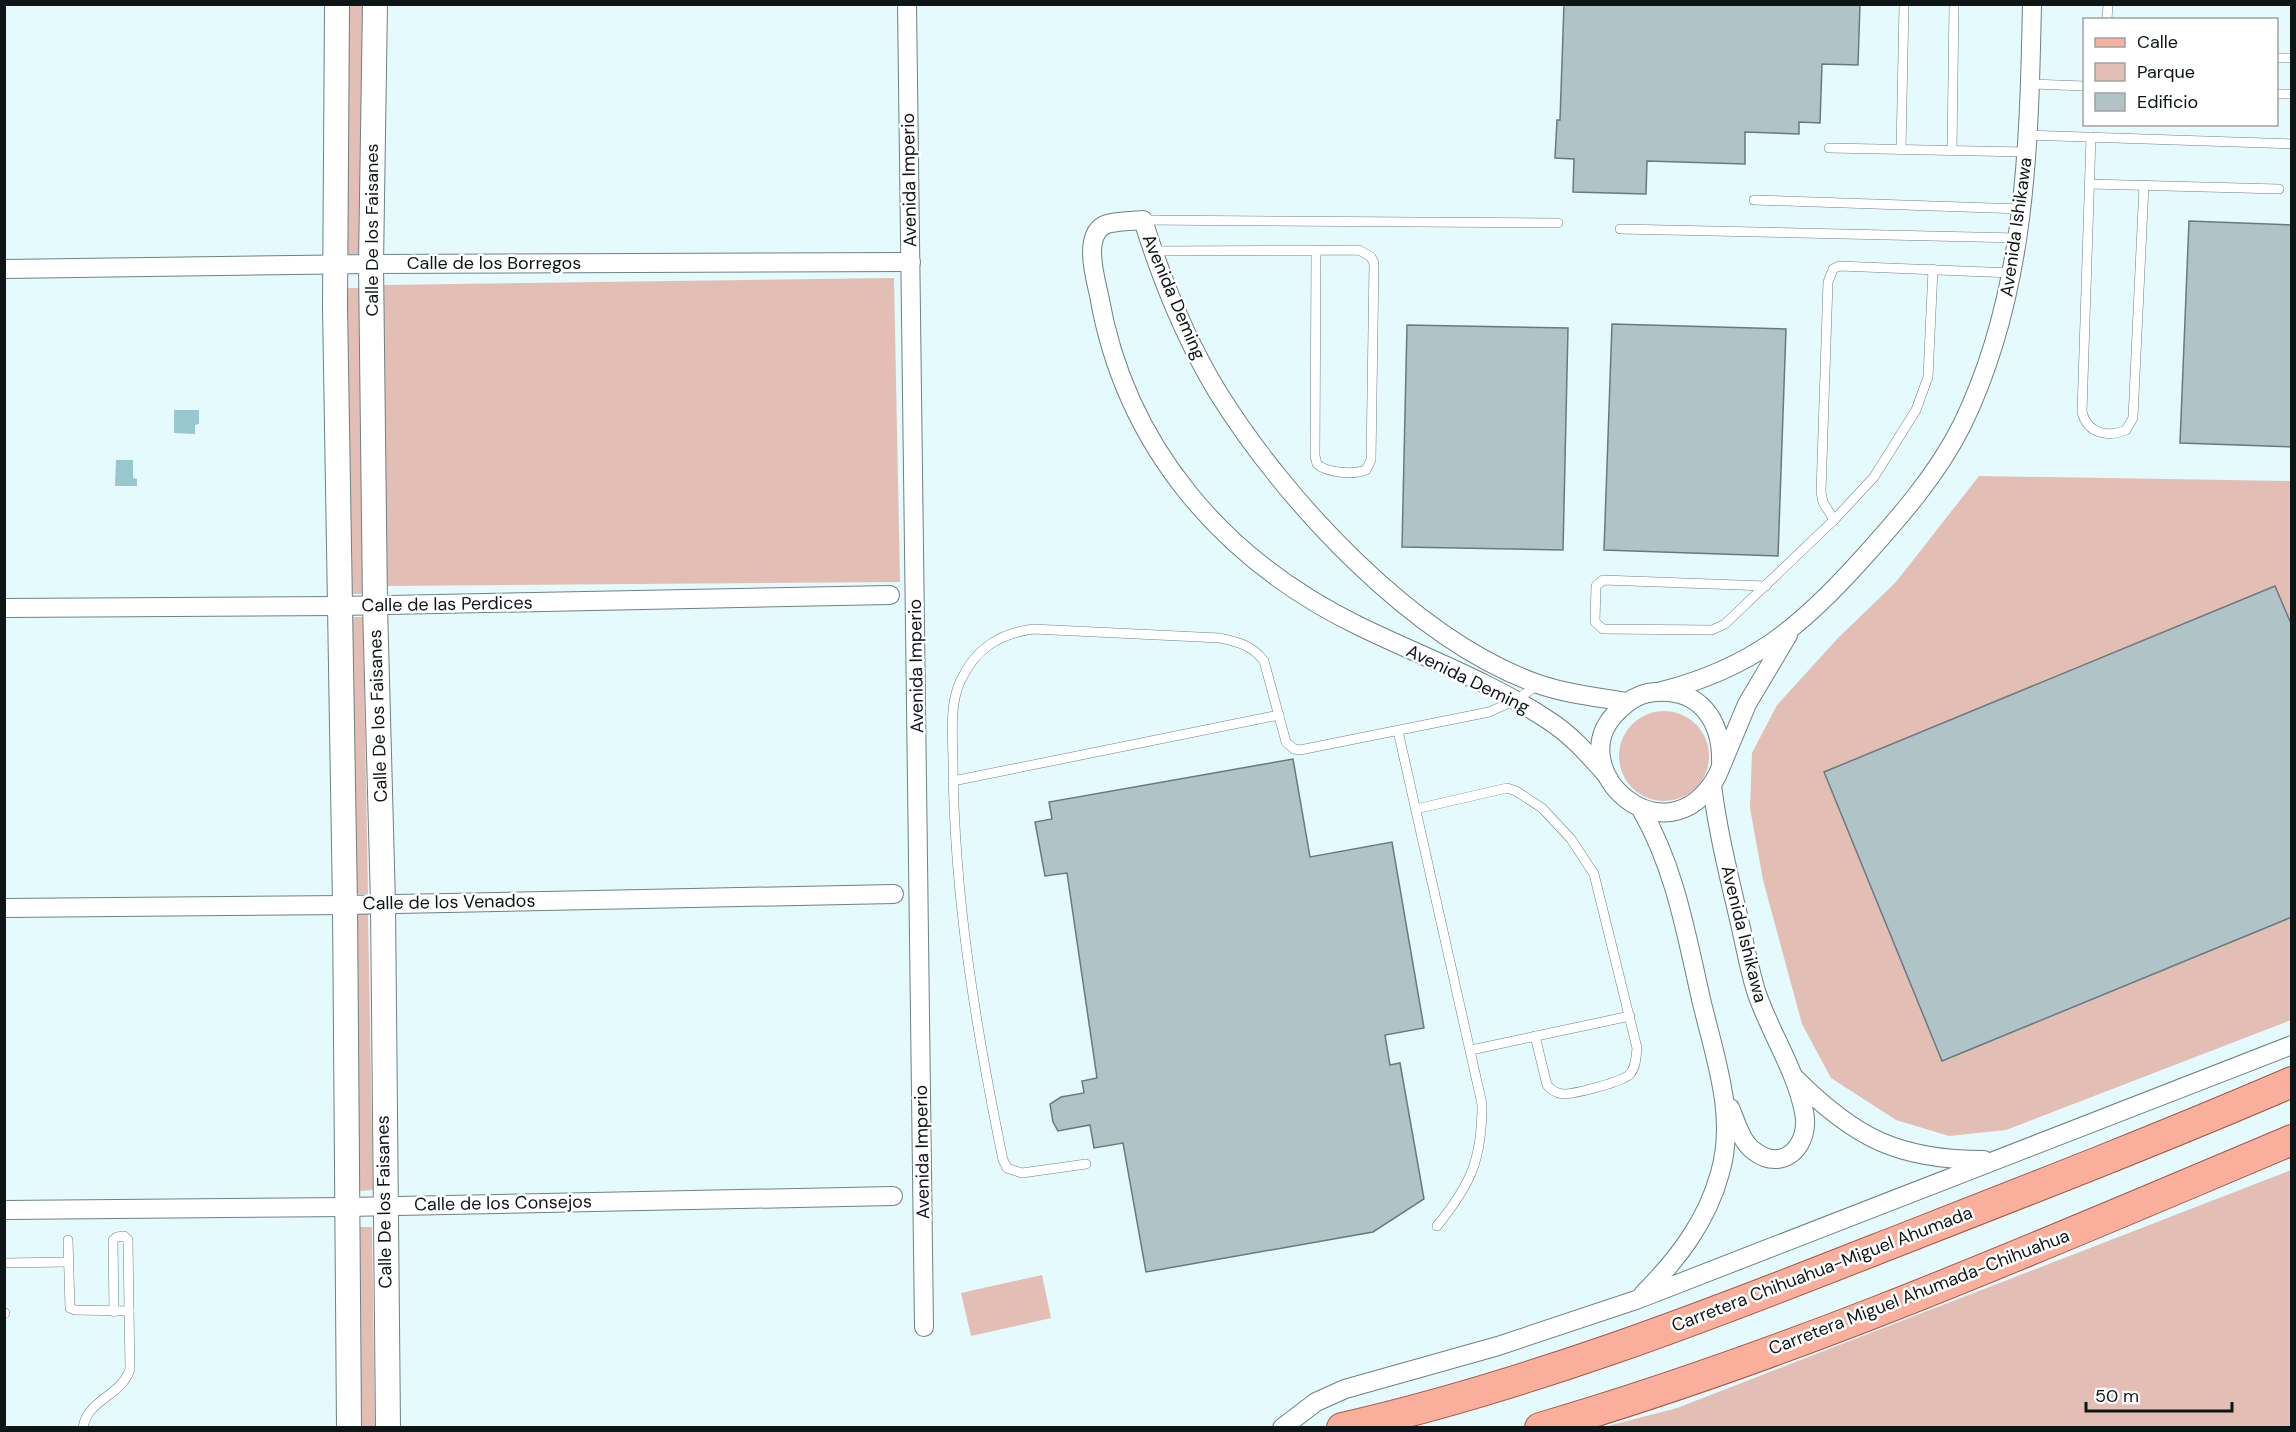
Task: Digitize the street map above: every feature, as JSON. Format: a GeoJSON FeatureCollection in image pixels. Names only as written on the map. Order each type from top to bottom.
{"type":"FeatureCollection","features":[{"type":"Feature","properties":{"kind":"main road","name":"Carretera Chihuahua-Miguel Ahumada"},"geometry":{"type":"LineString","coordinates":[[1342,1428],[1427,1407],[1554,1368],[1718,1311],[2292,1082]]}},
{"type":"Feature","properties":{"kind":"main road","name":"Carretera Miguel Ahumada-Chihuahua"},"geometry":{"type":"LineString","coordinates":[[1540,1428],[1606,1408],[1773,1349],[2023,1253],[2292,1140]]}},
{"type":"Feature","properties":{"kind":"street","name":"Calle De los Faisanes"},"geometry":{"type":"LineString","coordinates":[[337,4],[335,265],[345,905],[349,1428]]}},
{"type":"Feature","properties":{"kind":"street","name":"Calle De los Faisanes"},"geometry":{"type":"LineString","coordinates":[[375,4],[371,264],[375,605],[383,904],[384,1206],[388,1428]]}},
{"type":"Feature","properties":{"kind":"street","name":"Avenida Imperio"},"geometry":{"type":"LineString","coordinates":[[907,4],[924,1327]]}},
{"type":"Feature","properties":{"kind":"street","name":"Avenida Ishikawa"},"geometry":{"type":"LineString","coordinates":[[1627,702],[1643,694],[1662,691],[1727,670],[1791,631],[1849,573],[1898,519],[1935,470],[1961,427],[1985,372],[2012,273],[2018,238],[2027,144],[2032,4]]}},
{"type":"Feature","properties":{"kind":"street","name":"Avenida Deming"},"geometry":{"type":"LineString","coordinates":[[1604,772],[1564,733],[1516,700],[1318,606],[1259,565],[1196,504],[1149,438],[1118,369],[1100,304],[1093,262],[1092,245],[1097,231],[1106,224],[1143,220],[1152,251],[1183,327],[1216,390],[1258,451],[1315,520],[1424,619],[1497,666],[1539,684],[1627,702]]}},
{"type":"Feature","properties":{"kind":"street","name":"Calle de los Borregos"},"geometry":{"type":"LineString","coordinates":[[4,269],[371,264],[911,262]]}},
{"type":"Feature","properties":{"kind":"street","name":"Calle de las Perdices"},"geometry":{"type":"LineString","coordinates":[[4,608],[339,606],[890,595]]}},
{"type":"Feature","properties":{"kind":"street","name":"Avenida Ishikawa"},"geometry":{"type":"LineString","coordinates":[[1641,809],[1660,813],[1681,810],[1698,800],[1712,785],[1747,704],[1791,631]]}},
{"type":"Feature","properties":{"kind":"street","name":"Avenida Ishikawa"},"geometry":{"type":"LineString","coordinates":[[1662,691],[1683,695],[1702,706],[1715,723],[1722,744],[1721,766]]}},
{"type":"Feature","properties":{"kind":"street"},"geometry":{"type":"LineString","coordinates":[[1627,702],[1613,716],[1604,733],[1601,753],[1604,772],[1624,799],[1641,809],[1659,843],[1676,889],[1724,1095],[1727,1132],[1721,1172],[1708,1208],[1687,1245],[1636,1300]]}},
{"type":"Feature","properties":{"kind":"street","name":"Avenida Ishikawa"},"geometry":{"type":"LineString","coordinates":[[1712,785],[1718,829],[1757,992],[1773,1038],[1794,1078]]}},
{"type":"Feature","properties":{"kind":"street","name":"Calle de los Venados"},"geometry":{"type":"LineString","coordinates":[[4,908],[345,905],[894,894]]}},
{"type":"Feature","properties":{"kind":"street"},"geometry":{"type":"LineString","coordinates":[[1282,1428],[1316,1402],[1345,1389],[1498,1346],[1636,1300],[2292,1045]]}},
{"type":"Feature","properties":{"kind":"street"},"geometry":{"type":"LineString","coordinates":[[1724,1095],[1745,1140],[1754,1151],[1766,1157],[1780,1158],[1794,1153],[1803,1141],[1806,1129],[1794,1078]]}},
{"type":"Feature","properties":{"kind":"street"},"geometry":{"type":"LineString","coordinates":[[1794,1078],[1829,1112],[1870,1138],[1910,1152],[1946,1160],[1993,1160]]}},
{"type":"Feature","properties":{"kind":"street","name":"Calle de los Consejos"},"geometry":{"type":"LineString","coordinates":[[4,1210],[347,1207],[893,1196]]}},
{"type":"Feature","properties":{"kind":"lane"},"geometry":{"type":"LineString","coordinates":[[1901,149],[1904,4]]}},
{"type":"Feature","properties":{"kind":"lane"},"geometry":{"type":"LineString","coordinates":[[1952,150],[1954,4]]}},
{"type":"Feature","properties":{"kind":"lane"},"geometry":{"type":"LineString","coordinates":[[2030,84],[2083,86]]}},
{"type":"Feature","properties":{"kind":"lane"},"geometry":{"type":"LineString","coordinates":[[1829,148],[1952,150],[2091,137],[2292,144]]}},
{"type":"Feature","properties":{"kind":"lane"},"geometry":{"type":"LineString","coordinates":[[2091,137],[2082,412],[2085,423],[2091,430],[2118,433],[2126,430],[2134,408],[2144,185]]}},
{"type":"Feature","properties":{"kind":"lane"},"geometry":{"type":"LineString","coordinates":[[2090,184],[2279,189]]}},
{"type":"Feature","properties":{"kind":"lane"},"geometry":{"type":"LineString","coordinates":[[1754,200],[2022,210]]}},
{"type":"Feature","properties":{"kind":"lane"},"geometry":{"type":"LineString","coordinates":[[1143,220],[1558,223]]}},
{"type":"Feature","properties":{"kind":"lane"},"geometry":{"type":"LineString","coordinates":[[1620,229],[2018,238]]}},
{"type":"Feature","properties":{"kind":"lane"},"geometry":{"type":"LineString","coordinates":[[1152,251],[1316,250],[1359,250],[1371,257],[1374,263],[1371,460],[1366,470],[1361,472],[1328,471],[1317,464],[1316,250]]}},
{"type":"Feature","properties":{"kind":"lane"},"geometry":{"type":"LineString","coordinates":[[1834,520],[1823,502],[1821,492],[1829,275],[1833,269],[1839,266],[2012,273]]}},
{"type":"Feature","properties":{"kind":"lane"},"geometry":{"type":"LineString","coordinates":[[1766,586],[1604,580],[1596,586],[1595,622],[1603,629],[1712,630],[1725,624],[1766,586],[1834,520],[1874,477],[1923,395],[1928,377],[1933,269]]}},
{"type":"Feature","properties":{"kind":"lane"},"geometry":{"type":"LineString","coordinates":[[1086,1164],[1022,1173],[1007,1168],[1003,1160],[980,1050],[959,883],[953,780],[953,712],[958,684],[972,661],[989,644],[1009,633],[1033,629],[1220,638],[1242,643],[1257,651],[1264,661],[1286,742],[1294,749],[1489,712],[1516,700],[1539,684]]}},
{"type":"Feature","properties":{"kind":"lane"},"geometry":{"type":"LineString","coordinates":[[953,780],[1279,715]]}},
{"type":"Feature","properties":{"kind":"lane"},"geometry":{"type":"LineString","coordinates":[[1398,731],[1482,1104],[1482,1138],[1473,1172],[1458,1200],[1437,1226]]}},
{"type":"Feature","properties":{"kind":"lane"},"geometry":{"type":"LineString","coordinates":[[1416,809],[1507,788],[1516,791],[1542,808],[1571,839],[1594,874],[1637,1048],[1631,1073],[1623,1080],[1563,1094],[1552,1091],[1547,1085],[1535,1036]]}},
{"type":"Feature","properties":{"kind":"lane"},"geometry":{"type":"LineString","coordinates":[[1471,1050],[1630,1016]]}},
{"type":"Feature","properties":{"kind":"lane"},"geometry":{"type":"LineString","coordinates":[[83,1428],[89,1410],[114,1392],[127,1378],[130,1369],[129,1240],[124,1236],[113,1240],[114,1312]]}},
{"type":"Feature","properties":{"kind":"lane"},"geometry":{"type":"LineString","coordinates":[[68,1240],[70,1308],[129,1311]]}},
{"type":"Feature","properties":{"kind":"lane"},"geometry":{"type":"LineString","coordinates":[[4,1263],[67,1262]]}},
{"type":"Feature","properties":{"kind":"green space"},"geometry":{"type":"Polygon","coordinates":[[[349,5],[364,5],[361,254],[347,254],[349,5]]]}},
{"type":"Feature","properties":{"kind":"green space"},"geometry":{"type":"Polygon","coordinates":[[[894,278],[900,582],[386,586],[382,285],[894,278]]]}},
{"type":"Feature","properties":{"kind":"green space"},"geometry":{"type":"Polygon","coordinates":[[[344,288],[364,288],[367,594],[347,594],[344,288]]]}},
{"type":"Feature","properties":{"kind":"green space"},"geometry":{"type":"Polygon","coordinates":[[[1979,476],[2291,481],[2291,1020],[2006,1130],[1949,1136],[1896,1120],[1831,1078],[1802,1024],[1763,880],[1750,808],[1752,753],[1777,705],[1838,638],[1896,582],[1979,476]]]}},
{"type":"Feature","properties":{"kind":"green space"},"geometry":{"type":"Polygon","coordinates":[[[348,617],[363,617],[368,894],[353,894],[348,617]]]}},
{"type":"Feature","properties":{"kind":"green space"},"geometry":{"type":"Polygon","coordinates":[[[1664,711],[1681,714],[1696,724],[1706,739],[1709,756],[1706,773],[1696,788],[1681,798],[1664,801],[1647,798],[1632,788],[1622,773],[1619,756],[1622,739],[1632,724],[1647,714],[1664,711]]]}},
{"type":"Feature","properties":{"kind":"green space"},"geometry":{"type":"Polygon","coordinates":[[[353,913],[368,913],[373,1190],[358,1191],[353,913]]]}},
{"type":"Feature","properties":{"kind":"green space"},"geometry":{"type":"Polygon","coordinates":[[[2291,1170],[2291,1427],[1604,1427],[1677,1408],[2291,1170]]]}},
{"type":"Feature","properties":{"kind":"green space"},"geometry":{"type":"Polygon","coordinates":[[[356,1227],[372,1227],[375,1427],[360,1427],[356,1227]]]}},
{"type":"Feature","properties":{"kind":"green space"},"geometry":{"type":"Polygon","coordinates":[[[1042,1275],[1051,1318],[971,1336],[961,1293],[1042,1275]]]}},
{"type":"Feature","properties":{"kind":"water"},"geometry":{"type":"Polygon","coordinates":[[[174,410],[199,410],[199,424],[195,425],[195,434],[174,433],[174,410]]]}},
{"type":"Feature","properties":{"kind":"water"},"geometry":{"type":"Polygon","coordinates":[[[116,460],[133,460],[133,478],[137,479],[137,486],[115,486],[116,460]]]}},
{"type":"Feature","properties":{"kind":"building"},"geometry":{"type":"Polygon","coordinates":[[[1564,4],[1860,4],[1858,65],[1822,64],[1820,123],[1799,122],[1799,134],[1745,132],[1745,164],[1647,161],[1646,194],[1573,192],[1574,159],[1555,158],[1557,120],[1560,120],[1564,4]]]}},
{"type":"Feature","properties":{"kind":"building"},"geometry":{"type":"Polygon","coordinates":[[[2189,221],[2292,225],[2292,447],[2180,443],[2189,221]]]}},
{"type":"Feature","properties":{"kind":"building"},"geometry":{"type":"Polygon","coordinates":[[[1612,324],[1786,329],[1778,556],[1604,550],[1612,324]]]}},
{"type":"Feature","properties":{"kind":"building"},"geometry":{"type":"Polygon","coordinates":[[[1407,325],[1568,328],[1563,550],[1402,547],[1407,325]]]}},
{"type":"Feature","properties":{"kind":"building"},"geometry":{"type":"Polygon","coordinates":[[[2275,586],[2292,626],[2292,917],[1942,1061],[1824,772],[2275,586]]]}},
{"type":"Feature","properties":{"kind":"building"},"geometry":{"type":"Polygon","coordinates":[[[1293,759],[1310,857],[1392,842],[1424,1028],[1385,1035],[1390,1065],[1400,1063],[1424,1199],[1373,1232],[1146,1272],[1123,1143],[1094,1148],[1090,1125],[1058,1131],[1053,1122],[1050,1104],[1061,1097],[1084,1093],[1082,1081],[1097,1078],[1067,873],[1045,876],[1035,822],[1052,819],[1049,802],[1293,759]]]}}]}
